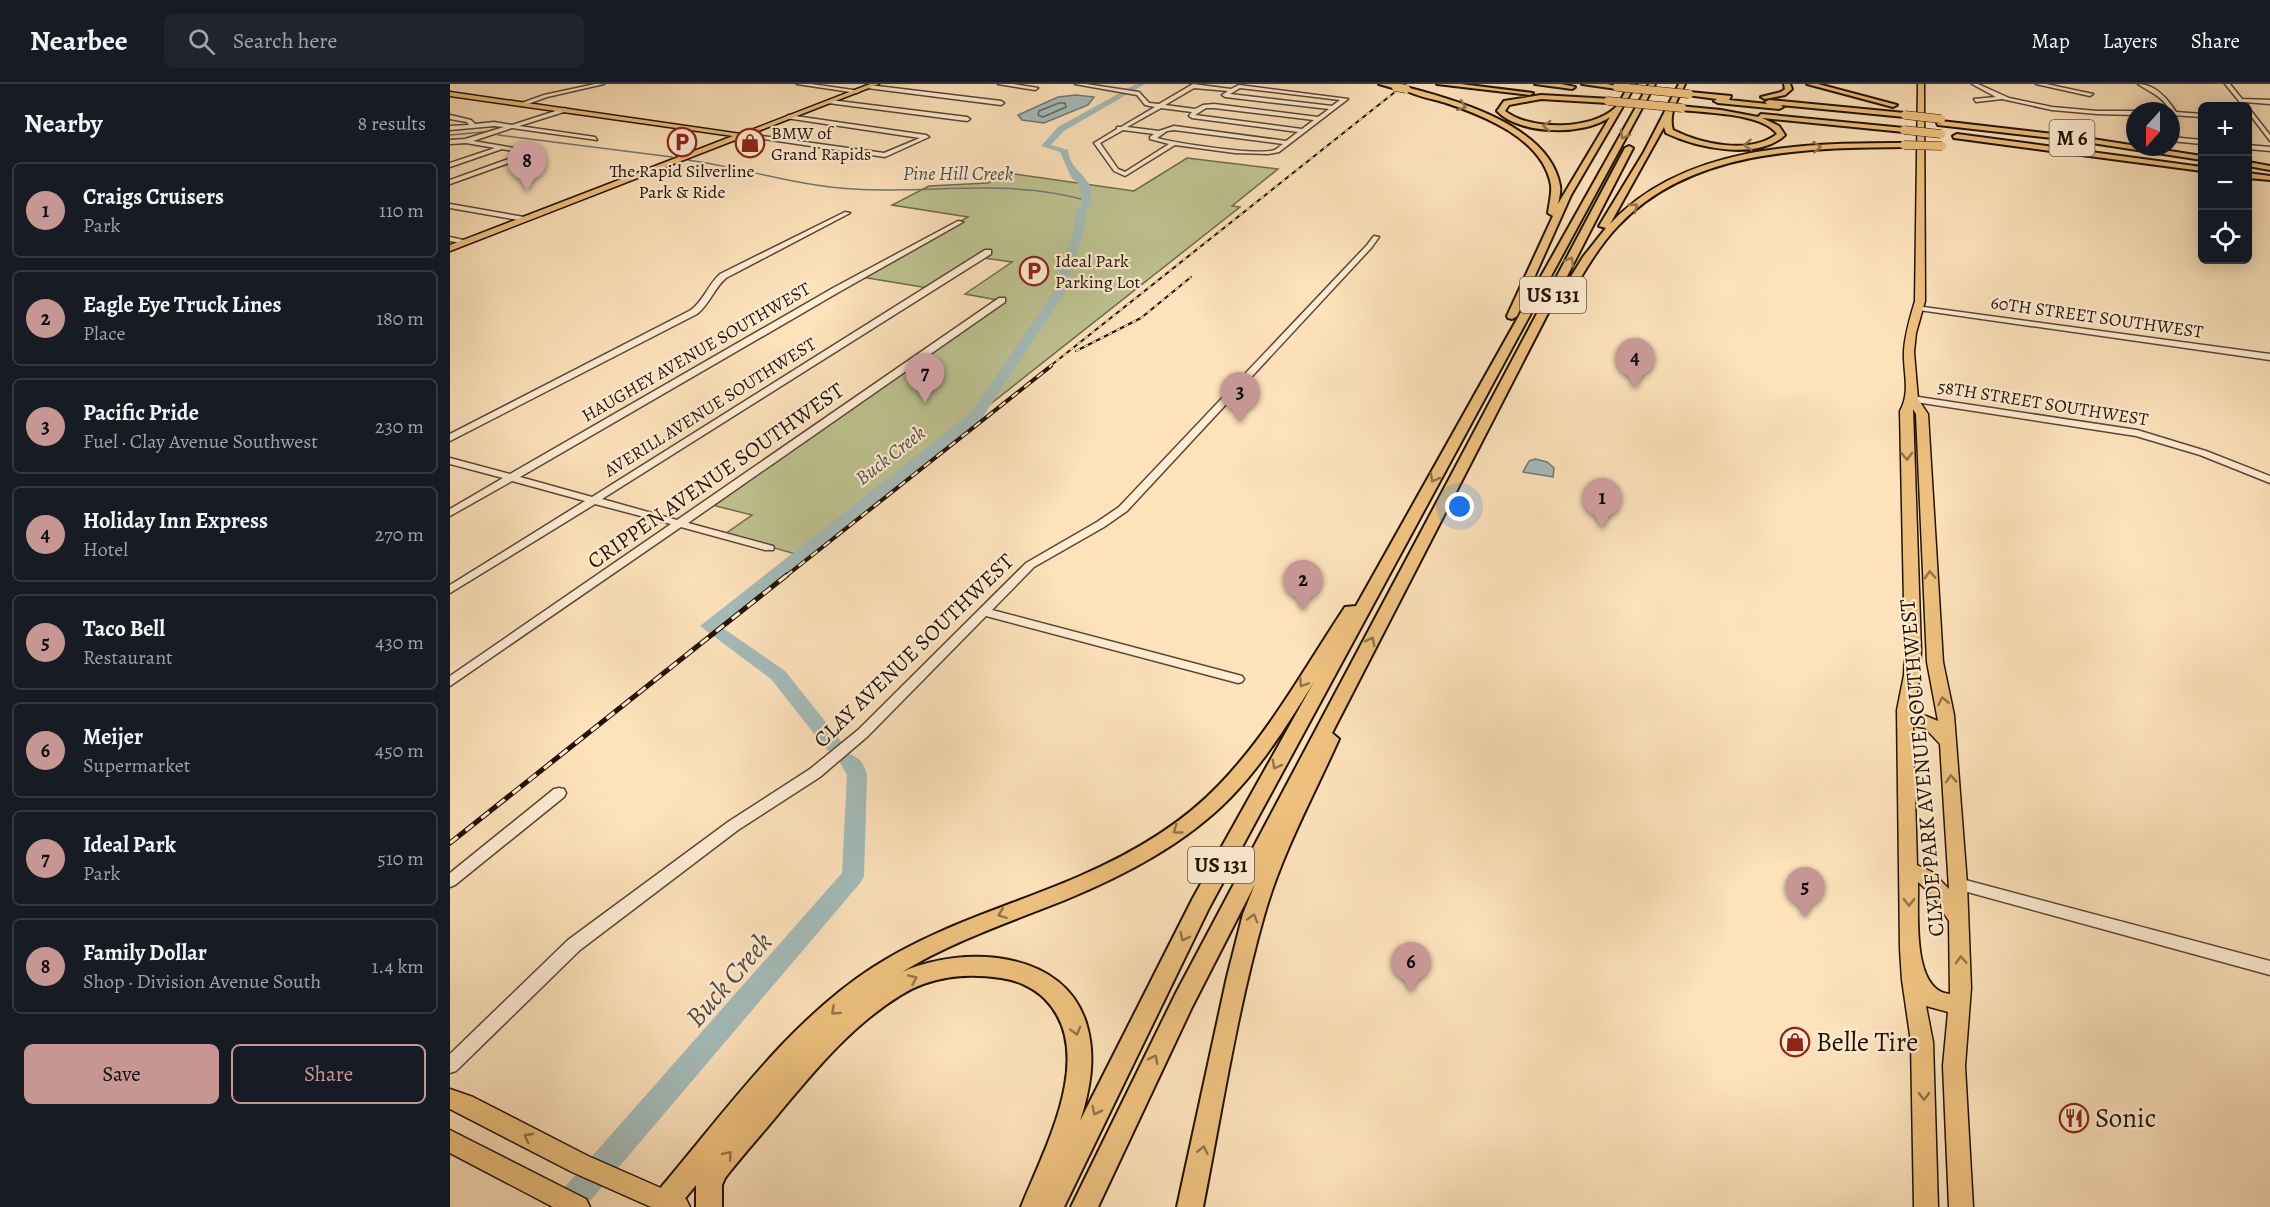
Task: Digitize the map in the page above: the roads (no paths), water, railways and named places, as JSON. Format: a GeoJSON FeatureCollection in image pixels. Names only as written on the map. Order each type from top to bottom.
{"type":"FeatureCollection","features":[{"type":"Feature","properties":{"kind":"highway"},"geometry":{"type":"LineString","coordinates":[[1382,84],[1447,101],[1488,117],[1517,134],[1539,153],[1550,168],[1556,190],[1544,244]]}},
{"type":"Feature","properties":{"kind":"highway"},"geometry":{"type":"LineString","coordinates":[[1440,84],[1613,94]]}},
{"type":"Feature","properties":{"kind":"highway"},"geometry":{"type":"LineString","coordinates":[[1485,84],[1905,119],[2126,143]]}},
{"type":"Feature","properties":{"kind":"highway"},"geometry":{"type":"LineString","coordinates":[[1538,84],[1686,101],[1905,119],[2198,166]]}},
{"type":"Feature","properties":{"kind":"highway"},"geometry":{"type":"LineString","coordinates":[[1585,84],[1613,94]]}},
{"type":"Feature","properties":{"kind":"highway"},"geometry":{"type":"LineString","coordinates":[[1590,84],[1613,94]]}},
{"type":"Feature","properties":{"kind":"highway"},"geometry":{"type":"LineString","coordinates":[[1686,101],[1766,97],[1785,93],[1789,89],[1787,84]]}},
{"type":"Feature","properties":{"kind":"highway"},"geometry":{"type":"LineString","coordinates":[[1810,84],[1848,94]]}},
{"type":"Feature","properties":{"kind":"highway"},"geometry":{"type":"LineString","coordinates":[[1815,84],[1848,94],[1905,119]]}},
{"type":"Feature","properties":{"kind":"highway"},"geometry":{"type":"LineString","coordinates":[[1463,426],[1480,381],[1519,303],[1567,195],[1632,85]]}},
{"type":"Feature","properties":{"kind":"highway","name":"US 131"},"geometry":{"type":"LineString","coordinates":[[1050,1207],[1200,904],[1645,96],[1658,85]]}},
{"type":"Feature","properties":{"kind":"highway","name":"US 131"},"geometry":{"type":"LineString","coordinates":[[1084,1207],[1184,1000],[1658,85]]}},
{"type":"Feature","properties":{"kind":"highway"},"geometry":{"type":"LineString","coordinates":[[1455,480],[1489,432],[1521,370],[1682,86]]}},
{"type":"Feature","properties":{"kind":"highway"},"geometry":{"type":"LineString","coordinates":[[1613,94],[1531,98],[1507,103],[1501,111],[1508,118],[1526,123],[1569,127],[1601,121],[1619,105]]}},
{"type":"Feature","properties":{"kind":"highway"},"geometry":{"type":"LineString","coordinates":[[1670,110],[1667,123],[1670,130],[1679,136],[1702,143],[1723,146],[1754,145],[1771,142],[1781,135],[1776,126],[1756,118],[1686,101]]}},
{"type":"Feature","properties":{"kind":"highway","name":"M 6"},"geometry":{"type":"LineString","coordinates":[[1941,124],[2071,138],[2198,156]]}},
{"type":"Feature","properties":{"kind":"highway"},"geometry":{"type":"LineString","coordinates":[[1571,285],[1602,240],[1624,215],[1653,194],[1688,177],[1735,160],[1777,152],[1838,146],[1946,146]]}},
{"type":"Feature","properties":{"kind":"highway"},"geometry":{"type":"LineString","coordinates":[[1971,148],[2198,167]]}},
{"type":"Feature","properties":{"kind":"highway"},"geometry":{"type":"LineString","coordinates":[[2180,152],[2198,156]]}},
{"type":"Feature","properties":{"kind":"highway"},"geometry":{"type":"LineString","coordinates":[[2252,167],[2269,174]]}},
{"type":"Feature","properties":{"kind":"highway"},"geometry":{"type":"LineString","coordinates":[[2252,174],[2269,174]]}},
{"type":"Feature","properties":{"kind":"highway"},"geometry":{"type":"LineString","coordinates":[[670,1205],[806,1039],[862,988],[896,964],[937,942],[1118,867],[1155,846],[1216,799],[1254,757],[1406,530]]}},
{"type":"Feature","properties":{"kind":"highway"},"geometry":{"type":"LineString","coordinates":[[1190,1207],[1238,977],[1254,914],[1275,859],[1325,754],[1344,693]]}},
{"type":"Feature","properties":{"kind":"highway"},"geometry":{"type":"LineString","coordinates":[[709,1207],[707,1193],[716,1169],[797,1073],[851,1017],[892,989],[928,972],[975,964],[1015,970],[1037,980],[1049,988],[1065,1005],[1075,1026],[1080,1052],[1072,1101],[1034,1207]]}},
{"type":"Feature","properties":{"kind":"main road","name":"CLYDE PARK AVENUE SOUTHWEST"},"geometry":{"type":"LineString","coordinates":[[1922,84],[1919,308],[1910,343],[1912,399],[1922,414],[1935,667],[1945,706],[1958,884],[1960,1003],[1954,1066],[1961,1207]]}},
{"type":"Feature","properties":{"kind":"main road"},"geometry":{"type":"LineString","coordinates":[[450,248],[873,85]]}},
{"type":"Feature","properties":{"kind":"main road"},"geometry":{"type":"LineString","coordinates":[[450,94],[740,135]]}},
{"type":"Feature","properties":{"kind":"main road","name":"CLYDE PARK AVENUE SOUTHWEST"},"geometry":{"type":"LineString","coordinates":[[1912,399],[1905,411],[1913,662],[1905,723],[1910,956],[1922,1042],[1926,1207]]}},
{"type":"Feature","properties":{"kind":"main road"},"geometry":{"type":"LineString","coordinates":[[1911,615],[1925,620],[1933,634]]}},
{"type":"Feature","properties":{"kind":"main road"},"geometry":{"type":"LineString","coordinates":[[1905,723],[1919,720],[1932,724],[1948,744]]}},
{"type":"Feature","properties":{"kind":"main road"},"geometry":{"type":"LineString","coordinates":[[1909,870],[1922,874],[1936,885],[1959,920]]}},
{"type":"Feature","properties":{"kind":"main road"},"geometry":{"type":"LineString","coordinates":[[1910,956],[1922,988],[1930,997],[1944,1004],[1960,1003]]}},
{"type":"Feature","properties":{"kind":"main road"},"geometry":{"type":"LineString","coordinates":[[450,1099],[465,1104],[580,1164],[670,1205]]}},
{"type":"Feature","properties":{"kind":"main road"},"geometry":{"type":"LineString","coordinates":[[450,1141],[578,1207]]}},
{"type":"Feature","properties":{"kind":"street"},"geometry":{"type":"LineString","coordinates":[[522,104],[546,96],[602,84]]}},
{"type":"Feature","properties":{"kind":"street"},"geometry":{"type":"LineString","coordinates":[[799,84],[857,91]]}},
{"type":"Feature","properties":{"kind":"street"},"geometry":{"type":"LineString","coordinates":[[1000,84],[1035,88]]}},
{"type":"Feature","properties":{"kind":"street"},"geometry":{"type":"LineString","coordinates":[[1077,84],[1135,93],[1140,95],[1144,102],[1160,106],[1196,111],[1209,106],[1320,120]]}},
{"type":"Feature","properties":{"kind":"street"},"geometry":{"type":"LineString","coordinates":[[1974,84],[2002,98]]}},
{"type":"Feature","properties":{"kind":"street"},"geometry":{"type":"LineString","coordinates":[[2038,84],[2090,94]]}},
{"type":"Feature","properties":{"kind":"street"},"geometry":{"type":"LineString","coordinates":[[2140,84],[2164,97],[2167,102]]}},
{"type":"Feature","properties":{"kind":"street"},"geometry":{"type":"LineString","coordinates":[[2227,84],[2240,100],[2270,102]]}},
{"type":"Feature","properties":{"kind":"street"},"geometry":{"type":"LineString","coordinates":[[873,85],[1001,104]]}},
{"type":"Feature","properties":{"kind":"street"},"geometry":{"type":"LineString","coordinates":[[1175,143],[1125,174],[1116,170],[1097,142],[1196,85],[1231,90]]}},
{"type":"Feature","properties":{"kind":"street"},"geometry":{"type":"LineString","coordinates":[[1288,143],[1174,128],[1152,138],[1267,154],[1288,143],[1320,120],[1335,108],[1345,98],[1239,86],[1225,95],[1335,108]]}},
{"type":"Feature","properties":{"kind":"street"},"geometry":{"type":"LineString","coordinates":[[1976,100],[2002,98],[2064,110],[2126,113]]}},
{"type":"Feature","properties":{"kind":"street"},"geometry":{"type":"LineString","coordinates":[[830,102],[967,119]]}},
{"type":"Feature","properties":{"kind":"street"},"geometry":{"type":"LineString","coordinates":[[466,141],[565,110]]}},
{"type":"Feature","properties":{"kind":"street"},"geometry":{"type":"LineString","coordinates":[[1196,111],[1192,116],[1304,131]]}},
{"type":"Feature","properties":{"kind":"street"},"geometry":{"type":"LineString","coordinates":[[2180,114],[2198,116]]}},
{"type":"Feature","properties":{"kind":"street"},"geometry":{"type":"LineString","coordinates":[[2252,116],[2270,139]]}},
{"type":"Feature","properties":{"kind":"street"},"geometry":{"type":"LineString","coordinates":[[450,117],[470,121],[472,125]]}},
{"type":"Feature","properties":{"kind":"street"},"geometry":{"type":"LineString","coordinates":[[740,135],[883,155],[891,154],[926,137],[788,117]]}},
{"type":"Feature","properties":{"kind":"street"},"geometry":{"type":"LineString","coordinates":[[2252,121],[2256,121]]}},
{"type":"Feature","properties":{"kind":"street"},"geometry":{"type":"LineString","coordinates":[[450,128],[472,125],[512,127],[595,139]]}},
{"type":"Feature","properties":{"kind":"street"},"geometry":{"type":"LineString","coordinates":[[1119,128],[1159,133]]}},
{"type":"Feature","properties":{"kind":"street"},"geometry":{"type":"LineString","coordinates":[[2180,140],[2198,142]]}},
{"type":"Feature","properties":{"kind":"street"},"geometry":{"type":"LineString","coordinates":[[450,142],[466,141],[532,153],[450,182]]}},
{"type":"Feature","properties":{"kind":"street"},"geometry":{"type":"LineString","coordinates":[[450,165],[503,147]]}},
{"type":"Feature","properties":{"kind":"street"},"geometry":{"type":"LineString","coordinates":[[2252,147],[2270,149]]}},
{"type":"Feature","properties":{"kind":"street"},"geometry":{"type":"LineString","coordinates":[[450,156],[468,159]]}},
{"type":"Feature","properties":{"kind":"street"},"geometry":{"type":"LineString","coordinates":[[450,177],[460,178]]}},
{"type":"Feature","properties":{"kind":"street"},"geometry":{"type":"LineString","coordinates":[[450,206],[524,219]]}},
{"type":"Feature","properties":{"kind":"street"},"geometry":{"type":"LineString","coordinates":[[450,438],[694,312],[708,301],[711,287],[723,276],[847,213]]}},
{"type":"Feature","properties":{"kind":"street","name":"HAUGHEY AVENUE SOUTHWEST"},"geometry":{"type":"LineString","coordinates":[[450,513],[836,290],[960,222]]}},
{"type":"Feature","properties":{"kind":"street","name":"CLAY AVENUE SOUTHWEST"},"geometry":{"type":"LineString","coordinates":[[450,1065],[574,945],[733,826],[815,773],[862,733],[1030,565],[1054,549],[1091,531],[1123,509],[1293,329],[1376,237]]}},
{"type":"Feature","properties":{"kind":"street"},"geometry":{"type":"LineString","coordinates":[[450,239],[466,242]]}},
{"type":"Feature","properties":{"kind":"street","name":"AVERILL AVENUE SOUTHWEST"},"geometry":{"type":"LineString","coordinates":[[450,590],[988,252]]}},
{"type":"Feature","properties":{"kind":"street","name":"CRIPPEN AVENUE SOUTHWEST"},"geometry":{"type":"LineString","coordinates":[[450,682],[1002,300]]}},
{"type":"Feature","properties":{"kind":"street","name":"60TH STREET SOUTHWEST"},"geometry":{"type":"LineString","coordinates":[[1919,308],[2270,357]]}},
{"type":"Feature","properties":{"kind":"street","name":"58TH STREET SOUTHWEST"},"geometry":{"type":"LineString","coordinates":[[1912,399],[2137,433],[2203,453],[2270,480]]}},
{"type":"Feature","properties":{"kind":"street"},"geometry":{"type":"LineString","coordinates":[[450,461],[769,548]]}},
{"type":"Feature","properties":{"kind":"street"},"geometry":{"type":"LineString","coordinates":[[983,611],[1238,679]]}},
{"type":"Feature","properties":{"kind":"street"},"geometry":{"type":"LineString","coordinates":[[450,880],[560,793]]}},
{"type":"Feature","properties":{"kind":"street"},"geometry":{"type":"LineString","coordinates":[[1958,884],[2270,968]]}},
{"type":"Feature","properties":{"kind":"water"},"geometry":{"type":"Polygon","coordinates":[[[1076,95],[1094,97],[1088,105],[1044,123],[1022,120],[1018,115],[1058,97],[1076,95]]]}},
{"type":"Feature","properties":{"kind":"water"},"geometry":{"type":"Polygon","coordinates":[[[1535,459],[1547,462],[1554,468],[1553,477],[1523,472],[1529,461],[1535,459]]]}},
{"type":"Feature","properties":{"kind":"waterway","name":"Buck Creek"},"geometry":{"type":"LineString","coordinates":[[834,745],[778,675],[709,626],[977,415],[1058,294],[1079,229],[1081,211],[1087,204],[1084,184],[1076,177],[1064,155],[1064,150],[1045,146],[1061,129],[1141,84]]}},
{"type":"Feature","properties":{"kind":"waterway","name":"Pine Hill Creek"},"geometry":{"type":"LineString","coordinates":[[450,135],[484,132]]}},
{"type":"Feature","properties":{"kind":"waterway","name":"Pine Hill Creek"},"geometry":{"type":"LineString","coordinates":[[498,135],[672,157]]}},
{"type":"Feature","properties":{"kind":"waterway","name":"Pine Hill Creek"},"geometry":{"type":"LineString","coordinates":[[688,160],[833,187],[883,190],[998,188],[1056,193],[1085,200]]}},
{"type":"Feature","properties":{"kind":"waterway","name":"Buck Creek"},"geometry":{"type":"LineString","coordinates":[[566,1207],[853,876],[857,775],[855,767],[849,761]]}},
{"type":"Feature","properties":{"kind":"railway"},"geometry":{"type":"LineString","coordinates":[[1049,367],[1405,84]]}},
{"type":"Feature","properties":{"kind":"railway"},"geometry":{"type":"LineString","coordinates":[[1076,351],[1141,318],[1191,277]]}},
{"type":"Feature","properties":{"kind":"railway"},"geometry":{"type":"LineString","coordinates":[[786,576],[1051,366]]}},
{"type":"Feature","properties":{"kind":"railway"},"geometry":{"type":"LineString","coordinates":[[450,843],[787,575]]}},
{"type":"Feature","properties":{"kind":"place","name":"The Rapid Silverline Park & Ride"},"geometry":{"type":"Point","coordinates":[682,142]}},
{"type":"Feature","properties":{"kind":"place","name":"BMW of Grand Rapids"},"geometry":{"type":"Point","coordinates":[750,143]}},
{"type":"Feature","properties":{"kind":"place","name":"Family Dollar"},"geometry":{"type":"Point","coordinates":[527,191]}},
{"type":"Feature","properties":{"kind":"place","name":"Ideal Park Parking Lot"},"geometry":{"type":"Point","coordinates":[1034,271]}},
{"type":"Feature","properties":{"kind":"place","name":"Holiday Inn Express"},"geometry":{"type":"Point","coordinates":[1635,388]}},
{"type":"Feature","properties":{"kind":"place","name":"Ideal Park"},"geometry":{"type":"Point","coordinates":[925,403]}},
{"type":"Feature","properties":{"kind":"place","name":"Pacific Pride"},"geometry":{"type":"Point","coordinates":[1240,422]}},
{"type":"Feature","properties":{"kind":"place","name":"Craigs Cruisers"},"geometry":{"type":"Point","coordinates":[1602,528]}},
{"type":"Feature","properties":{"kind":"place","name":"Eagle Eye Truck Lines"},"geometry":{"type":"Point","coordinates":[1303,610]}},
{"type":"Feature","properties":{"kind":"place","name":"Taco Bell"},"geometry":{"type":"Point","coordinates":[1805,917]}},
{"type":"Feature","properties":{"kind":"place","name":"Meijer"},"geometry":{"type":"Point","coordinates":[1411,992]}},
{"type":"Feature","properties":{"kind":"place","name":"Belle Tire"},"geometry":{"type":"Point","coordinates":[1795,1042]}},
{"type":"Feature","properties":{"kind":"place","name":"Sonic"},"geometry":{"type":"Point","coordinates":[2074,1118]}}]}
